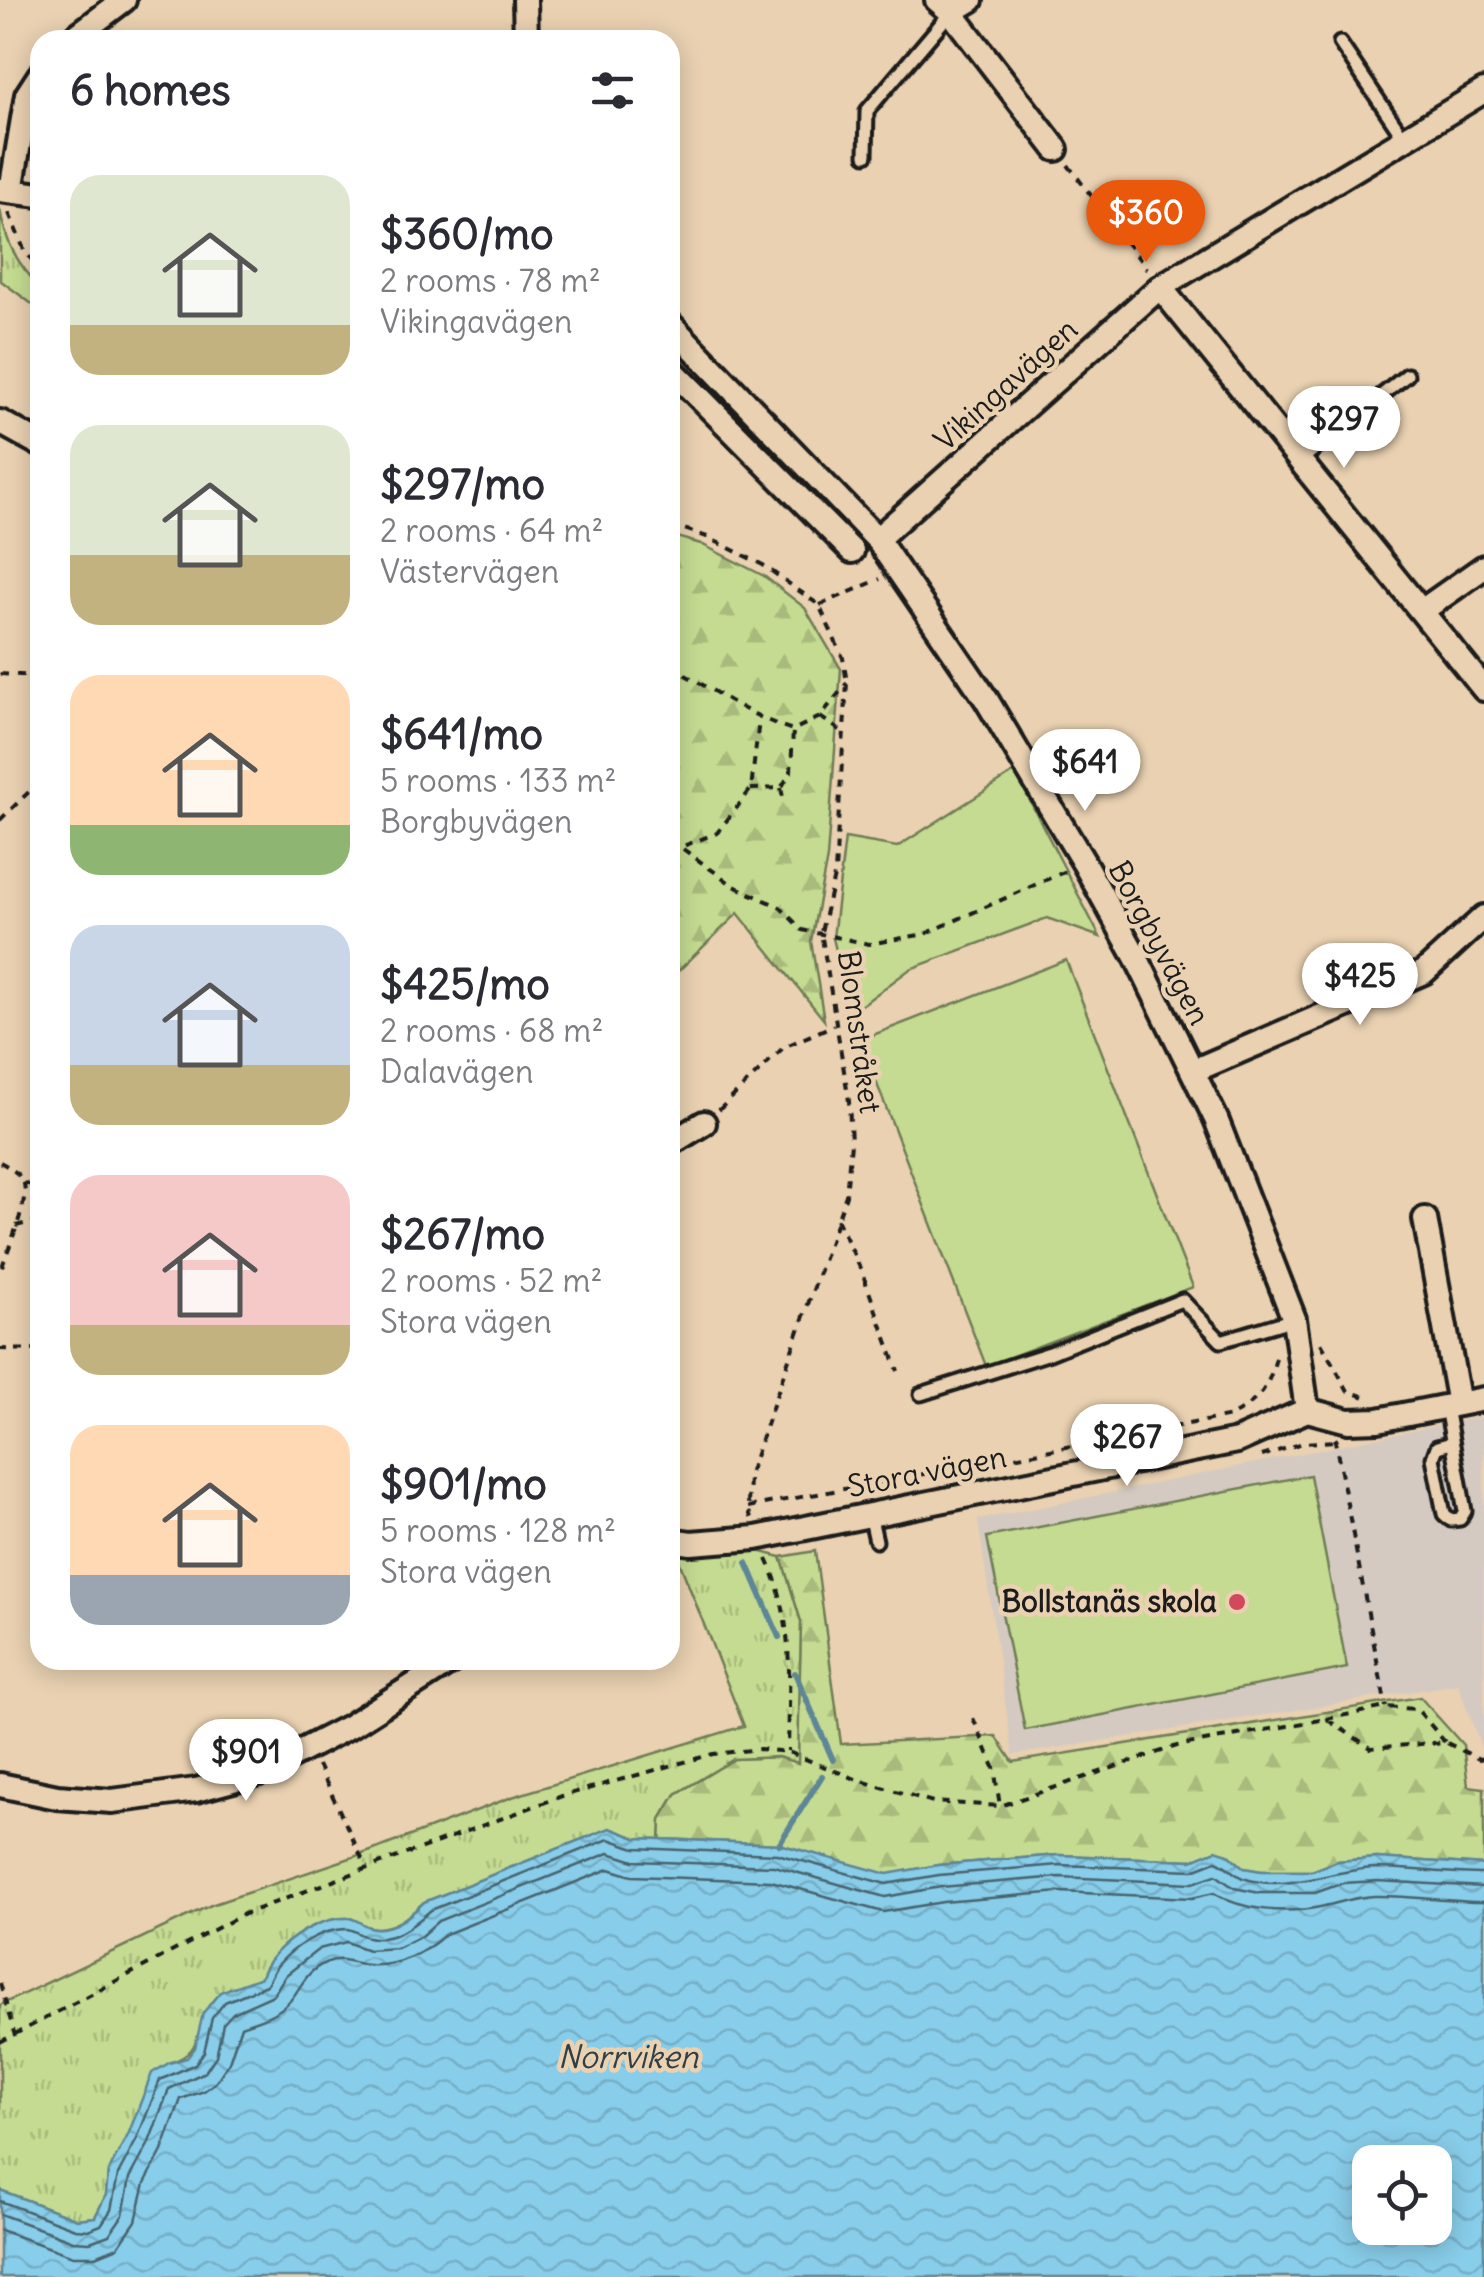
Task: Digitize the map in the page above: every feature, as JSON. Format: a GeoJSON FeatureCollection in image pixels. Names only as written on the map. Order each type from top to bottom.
{"type":"FeatureCollection","features":[{"type":"Feature","properties":{"kind":"street"},"geometry":{"type":"LineString","coordinates":[[85,30],[124,0]]}},
{"type":"Feature","properties":{"kind":"street"},"geometry":{"type":"LineString","coordinates":[[525,0],[526,30]]}},
{"type":"Feature","properties":{"kind":"street"},"geometry":{"type":"LineString","coordinates":[[953,4],[1056,149]]}},
{"type":"Feature","properties":{"kind":"street"},"geometry":{"type":"LineString","coordinates":[[30,90],[5,191],[30,193]]}},
{"type":"Feature","properties":{"kind":"street","name":"Vikingavägen"},"geometry":{"type":"LineString","coordinates":[[877,539],[1160,287],[1484,91]]}},
{"type":"Feature","properties":{"kind":"street"},"geometry":{"type":"LineString","coordinates":[[1160,287],[1484,689]]}},
{"type":"Feature","properties":{"kind":"street","name":"Borgbyvägen"},"geometry":{"type":"LineString","coordinates":[[680,334],[877,539],[899,567],[986,699],[1084,863],[1137,959],[1216,1119],[1294,1320],[1307,1410]]}},
{"type":"Feature","properties":{"kind":"street"},"geometry":{"type":"LineString","coordinates":[[680,378],[852,551]]}},
{"type":"Feature","properties":{"kind":"street"},"geometry":{"type":"LineString","coordinates":[[0,422],[30,438]]}},
{"type":"Feature","properties":{"kind":"street"},"geometry":{"type":"LineString","coordinates":[[1423,610],[1484,566]]}},
{"type":"Feature","properties":{"kind":"street"},"geometry":{"type":"LineString","coordinates":[[1192,1071],[1424,972],[1484,917]]}},
{"type":"Feature","properties":{"kind":"street"},"geometry":{"type":"LineString","coordinates":[[680,1138],[704,1123]]}},
{"type":"Feature","properties":{"kind":"street"},"geometry":{"type":"LineString","coordinates":[[1425,1219],[1453,1406]]}},
{"type":"Feature","properties":{"kind":"street"},"geometry":{"type":"LineString","coordinates":[[1307,1410],[1348,1421],[1378,1420],[1484,1399]]}},
{"type":"Feature","properties":{"kind":"street","name":"Stora vägen"},"geometry":{"type":"LineString","coordinates":[[680,1541],[756,1538],[1238,1441],[1307,1410]]}},
{"type":"Feature","properties":{"kind":"street"},"geometry":{"type":"LineString","coordinates":[[0,1785],[57,1797],[112,1801],[196,1790],[259,1773],[350,1726],[437,1670]]}},
{"type":"Feature","properties":{"kind":"lane"},"geometry":{"type":"LineString","coordinates":[[866,155],[866,111],[953,4]]}},
{"type":"Feature","properties":{"kind":"lane"},"geometry":{"type":"LineString","coordinates":[[1340,43],[1404,138]]}},
{"type":"Feature","properties":{"kind":"lane"},"geometry":{"type":"LineString","coordinates":[[1301,460],[1406,375]]}},
{"type":"Feature","properties":{"kind":"lane"},"geometry":{"type":"LineString","coordinates":[[921,1394],[1034,1359],[1182,1300],[1221,1341],[1294,1320]]}},
{"type":"Feature","properties":{"kind":"lane"},"geometry":{"type":"LineString","coordinates":[[1452,1443],[1437,1447],[1433,1458],[1444,1514],[1451,1520],[1460,1519],[1465,1511],[1452,1443],[1453,1406]]}},
{"type":"Feature","properties":{"kind":"lane"},"geometry":{"type":"LineString","coordinates":[[870,1514],[876,1540]]}},
{"type":"Feature","properties":{"kind":"path"},"geometry":{"type":"LineString","coordinates":[[1056,149],[1160,287]]}},
{"type":"Feature","properties":{"kind":"path"},"geometry":{"type":"LineString","coordinates":[[5,191],[9,217],[30,258]]}},
{"type":"Feature","properties":{"kind":"path"},"geometry":{"type":"LineString","coordinates":[[680,528],[763,565],[819,605],[899,567]]}},
{"type":"Feature","properties":{"kind":"path","name":"Blomstråket"},"geometry":{"type":"LineString","coordinates":[[819,605],[843,658],[847,682],[835,872],[821,932],[849,1101],[852,1143],[846,1195],[749,1474],[748,1507],[1231,1416],[1259,1400],[1271,1378],[1276,1357],[1300,1351]]}},
{"type":"Feature","properties":{"kind":"path"},"geometry":{"type":"LineString","coordinates":[[680,672],[759,720],[793,730],[820,717],[847,682]]}},
{"type":"Feature","properties":{"kind":"path"},"geometry":{"type":"LineString","coordinates":[[0,674],[30,676]]}},
{"type":"Feature","properties":{"kind":"path"},"geometry":{"type":"LineString","coordinates":[[820,717],[844,733]]}},
{"type":"Feature","properties":{"kind":"path"},"geometry":{"type":"LineString","coordinates":[[682,849],[717,834],[751,789],[759,720]]}},
{"type":"Feature","properties":{"kind":"path"},"geometry":{"type":"LineString","coordinates":[[784,802],[781,788],[791,772],[793,730]]}},
{"type":"Feature","properties":{"kind":"path"},"geometry":{"type":"LineString","coordinates":[[751,789],[781,788]]}},
{"type":"Feature","properties":{"kind":"path"},"geometry":{"type":"LineString","coordinates":[[0,820],[30,791]]}},
{"type":"Feature","properties":{"kind":"path"},"geometry":{"type":"LineString","coordinates":[[682,849],[734,886],[780,907],[802,930],[869,944],[925,934],[1084,863]]}},
{"type":"Feature","properties":{"kind":"path"},"geometry":{"type":"LineString","coordinates":[[704,1123],[784,1047],[834,1025]]}},
{"type":"Feature","properties":{"kind":"path"},"geometry":{"type":"LineString","coordinates":[[0,1162],[30,1184]]}},
{"type":"Feature","properties":{"kind":"path"},"geometry":{"type":"LineString","coordinates":[[0,1272],[23,1200],[24,1183]]}},
{"type":"Feature","properties":{"kind":"path"},"geometry":{"type":"LineString","coordinates":[[838,1219],[898,1370]]}},
{"type":"Feature","properties":{"kind":"path"},"geometry":{"type":"LineString","coordinates":[[15,1226],[30,1222]]}},
{"type":"Feature","properties":{"kind":"path"},"geometry":{"type":"LineString","coordinates":[[1300,1351],[1323,1348],[1348,1390],[1348,1421],[1344,1434],[1334,1441],[1386,1708]]}},
{"type":"Feature","properties":{"kind":"path"},"geometry":{"type":"LineString","coordinates":[[0,1349],[30,1350]]}},
{"type":"Feature","properties":{"kind":"path"},"geometry":{"type":"LineString","coordinates":[[1348,1390],[1380,1403]]}},
{"type":"Feature","properties":{"kind":"path"},"geometry":{"type":"LineString","coordinates":[[756,1538],[779,1584],[784,1620],[788,1752]]}},
{"type":"Feature","properties":{"kind":"path"},"geometry":{"type":"LineString","coordinates":[[0,2042],[244,1914],[630,1774],[713,1754],[760,1749],[788,1752],[858,1780],[932,1802],[1000,1806],[1177,1746],[1386,1708],[1417,1709],[1444,1742],[1484,1758]]}},
{"type":"Feature","properties":{"kind":"path"},"geometry":{"type":"LineString","coordinates":[[974,1718],[994,1766],[1000,1806]]}},
{"type":"Feature","properties":{"kind":"path"},"geometry":{"type":"LineString","coordinates":[[1326,1719],[1371,1748],[1444,1742]]}},
{"type":"Feature","properties":{"kind":"path"},"geometry":{"type":"LineString","coordinates":[[309,1747],[366,1867]]}},
{"type":"Feature","properties":{"kind":"path"},"geometry":{"type":"LineString","coordinates":[[0,1982],[15,2036]]}},
{"type":"Feature","properties":{"kind":"shaded area","name":"Bollstanäs skola"},"geometry":{"type":"Polygon","coordinates":[[[1484,1416],[1484,1746],[1481,1747],[1458,1684],[1013,1755],[978,1520],[1484,1416]]]}},
{"type":"Feature","properties":{"kind":"green space"},"geometry":{"type":"Polygon","coordinates":[[[0,209],[13,251],[30,276],[30,302],[0,280],[0,209]]]}},
{"type":"Feature","properties":{"kind":"green space"},"geometry":{"type":"Polygon","coordinates":[[[680,538],[701,544],[764,576],[805,608],[841,669],[827,858],[811,941],[824,1020],[738,913],[680,969],[680,538]]]}},
{"type":"Feature","properties":{"kind":"green space"},"geometry":{"type":"Polygon","coordinates":[[[1015,772],[1100,937],[1047,918],[910,969],[851,1013],[833,938],[845,838],[897,847],[1015,772]]]}},
{"type":"Feature","properties":{"kind":"green space"},"geometry":{"type":"Polygon","coordinates":[[[1066,960],[1193,1287],[986,1366],[860,1040],[1066,960]]]}},
{"type":"Feature","properties":{"kind":"green space"},"geometry":{"type":"Polygon","coordinates":[[[1310,1475],[1347,1668],[1025,1730],[987,1537],[1310,1475]]]}},
{"type":"Feature","properties":{"kind":"green space"},"geometry":{"type":"Polygon","coordinates":[[[758,1551],[781,1557],[801,1622],[798,1763],[778,1757],[734,1759],[676,1794],[661,1819],[660,1839],[636,1838],[610,1828],[424,1902],[392,1925],[369,1927],[348,1918],[309,1928],[274,1955],[261,1977],[221,1993],[209,2006],[195,2044],[190,2052],[169,2063],[108,2172],[106,2195],[95,2217],[77,2219],[0,2190],[0,2005],[211,1905],[371,1851],[512,1797],[744,1726],[680,1556],[758,1551]]]}},
{"type":"Feature","properties":{"kind":"green space"},"geometry":{"type":"Polygon","coordinates":[[[815,1551],[841,1744],[996,1736],[1013,1762],[1420,1697],[1463,1745],[1468,1786],[1484,1788],[1484,1865],[1377,1858],[1338,1861],[1312,1871],[1261,1871],[1244,1868],[1228,1854],[1216,1851],[1192,1860],[1059,1855],[938,1865],[887,1875],[779,1844],[660,1839],[661,1819],[676,1794],[734,1759],[778,1757],[797,1762],[801,1622],[781,1557],[815,1551]]]}},
{"type":"Feature","properties":{"kind":"water","name":"Norrviken"},"geometry":{"type":"Polygon","coordinates":[[[610,1828],[636,1838],[779,1844],[887,1874],[938,1865],[1059,1855],[1192,1860],[1216,1850],[1228,1854],[1244,1868],[1261,1871],[1312,1871],[1338,1861],[1377,1858],[1484,1865],[1484,2277],[0,2277],[0,2190],[77,2219],[95,2217],[106,2195],[108,2172],[128,2135],[152,2073],[187,2058],[195,2048],[203,2013],[220,1992],[261,1977],[284,1945],[322,1923],[348,1918],[369,1927],[385,1928],[406,1918],[424,1902],[610,1828]]]}},
{"type":"Feature","properties":{"kind":"waterway"},"geometry":{"type":"LineString","coordinates":[[747,1563],[779,1637]]}},
{"type":"Feature","properties":{"kind":"waterway"},"geometry":{"type":"LineString","coordinates":[[795,1673],[833,1760]]}},
{"type":"Feature","properties":{"kind":"waterway"},"geometry":{"type":"LineString","coordinates":[[779,1844],[822,1776]]}},
{"type":"Feature","properties":{"kind":"place","name":"Bollstanäs skola"},"geometry":{"type":"Point","coordinates":[1237,1602]}}]}
